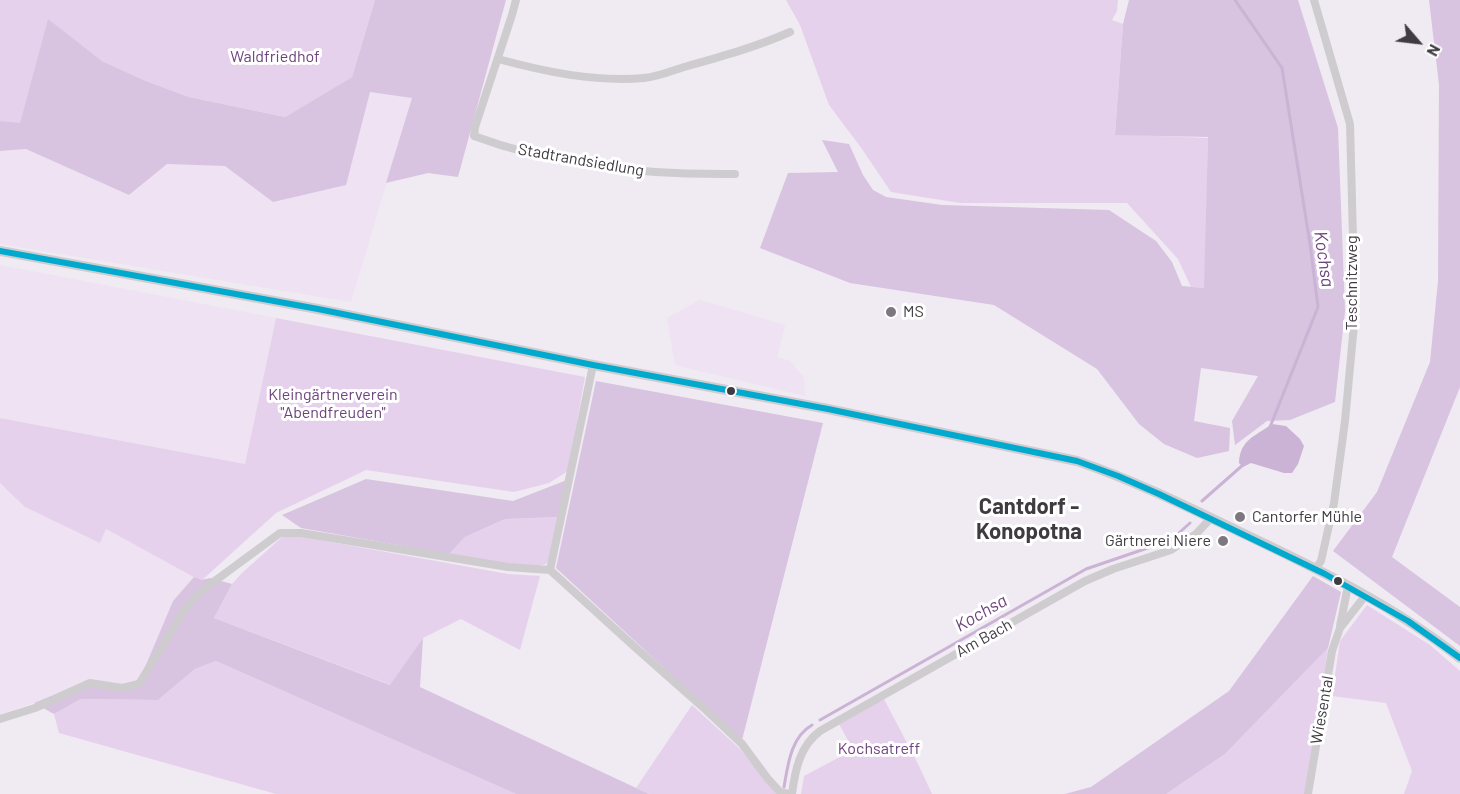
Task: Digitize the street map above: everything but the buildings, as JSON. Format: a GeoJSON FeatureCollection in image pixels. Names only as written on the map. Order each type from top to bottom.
{"type":"FeatureCollection","features":[{"type":"Feature","properties":{"kind":"main road"},"geometry":{"type":"LineString","coordinates":[[0,251],[329,311],[593,365],[828,409],[1077,461],[1109,472],[1316,568],[1426,633],[1460,658]]}},
{"type":"Feature","properties":{"kind":"street","name":"Stadtrandsiedlung"},"geometry":{"type":"LineString","coordinates":[[516,0],[474,127],[474,136],[536,155],[586,164],[692,175],[735,174]]}},
{"type":"Feature","properties":{"kind":"street","name":"Teschnitzweg"},"geometry":{"type":"LineString","coordinates":[[1314,0],[1350,124],[1355,314],[1334,503],[1321,561],[1316,568]]}},
{"type":"Feature","properties":{"kind":"street"},"geometry":{"type":"LineString","coordinates":[[498,60],[558,74],[600,79],[646,78],[737,52],[790,32]]}},
{"type":"Feature","properties":{"kind":"street"},"geometry":{"type":"LineString","coordinates":[[550,570],[593,365]]}},
{"type":"Feature","properties":{"kind":"street","name":"Am Bach"},"geometry":{"type":"LineString","coordinates":[[790,794],[800,756],[812,737],[820,731],[1084,581],[1171,550],[1196,534],[1211,518]]}},
{"type":"Feature","properties":{"kind":"street"},"geometry":{"type":"LineString","coordinates":[[0,719],[35,708],[90,683],[122,688],[139,684],[186,606],[204,589],[280,533],[301,533],[508,567],[550,570],[742,744],[780,792],[790,794]]}},
{"type":"Feature","properties":{"kind":"street","name":"Wiesental"},"geometry":{"type":"LineString","coordinates":[[1308,794],[1332,651],[1340,628],[1348,586]]}},
{"type":"Feature","properties":{"kind":"street","name":"Wiesental"},"geometry":{"type":"LineString","coordinates":[[1340,628],[1365,596]]}},
{"type":"Feature","properties":{"kind":"shaded area"},"geometry":{"type":"Polygon","coordinates":[[[375,0],[506,0],[458,177],[428,173],[386,183],[412,98],[370,92],[346,185],[273,202],[225,166],[167,164],[129,195],[26,149],[0,151],[0,121],[20,123],[48,19],[102,61],[146,81],[189,97],[285,117],[352,77],[375,0]]]}},
{"type":"Feature","properties":{"kind":"shaded area"},"geometry":{"type":"Polygon","coordinates":[[[1129,0],[1298,0],[1338,128],[1345,311],[1335,402],[1290,420],[1267,421],[1235,445],[1232,421],[1258,376],[1201,368],[1194,421],[1230,428],[1229,451],[1197,458],[1164,444],[1139,424],[1097,369],[994,305],[850,283],[760,248],[788,173],[838,172],[822,140],[849,144],[863,175],[873,190],[886,197],[942,205],[1109,210],[1156,241],[1172,262],[1182,286],[1204,288],[1208,137],[1115,135],[1123,24],[1129,0]]]}},
{"type":"Feature","properties":{"kind":"shaded area"},"geometry":{"type":"Polygon","coordinates":[[[1429,0],[1460,0],[1460,387],[1392,557],[1460,607],[1460,646],[1333,551],[1377,492],[1430,362],[1438,281],[1439,85],[1429,0]]]}},
{"type":"Feature","properties":{"kind":"shaded area"},"geometry":{"type":"Polygon","coordinates":[[[369,92],[412,97],[351,302],[0,244],[0,151],[26,149],[129,195],[167,164],[225,166],[273,202],[345,185],[369,92]]]}},
{"type":"Feature","properties":{"kind":"shaded area"},"geometry":{"type":"Polygon","coordinates":[[[0,265],[276,318],[245,464],[0,418],[0,265]]]}},
{"type":"Feature","properties":{"kind":"shaded area"},"geometry":{"type":"Polygon","coordinates":[[[700,300],[785,325],[777,357],[790,361],[804,378],[805,396],[675,365],[667,318],[700,300]]]}},
{"type":"Feature","properties":{"kind":"shaded area"},"geometry":{"type":"Polygon","coordinates":[[[596,381],[823,423],[742,740],[556,568],[596,381]]]}},
{"type":"Feature","properties":{"kind":"shaded area"},"geometry":{"type":"Polygon","coordinates":[[[1272,424],[1286,426],[1304,446],[1298,464],[1292,473],[1284,473],[1251,463],[1243,467],[1239,463],[1245,444],[1272,424]]]}},
{"type":"Feature","properties":{"kind":"shaded area"},"geometry":{"type":"Polygon","coordinates":[[[366,479],[513,501],[567,480],[558,517],[505,519],[465,537],[449,554],[301,528],[282,515],[366,479]]]}},
{"type":"Feature","properties":{"kind":"shaded area"},"geometry":{"type":"Polygon","coordinates":[[[0,483],[25,507],[100,542],[106,529],[194,577],[173,601],[140,679],[122,686],[90,680],[0,714],[0,483]]]}},
{"type":"Feature","properties":{"kind":"shaded area"},"geometry":{"type":"Polygon","coordinates":[[[1313,576],[1341,592],[1328,648],[1225,754],[1166,794],[1065,794],[1091,787],[1229,691],[1313,576]]]}},
{"type":"Feature","properties":{"kind":"shaded area"},"geometry":{"type":"Polygon","coordinates":[[[194,577],[201,580],[210,578],[232,584],[214,618],[390,685],[423,638],[420,687],[649,794],[516,794],[216,661],[195,669],[158,700],[81,699],[54,714],[34,703],[90,680],[122,686],[140,679],[173,601],[194,577]]]}},
{"type":"Feature","properties":{"kind":"green space","name":"Waldfriedhof"},"geometry":{"type":"Polygon","coordinates":[[[0,0],[375,0],[352,77],[285,117],[189,97],[146,81],[102,61],[48,20],[20,124],[0,121],[0,0]]]}},
{"type":"Feature","properties":{"kind":"green space"},"geometry":{"type":"Polygon","coordinates":[[[786,0],[1118,0],[1117,11],[1112,20],[1123,24],[1115,134],[1208,138],[1205,288],[1191,287],[1178,259],[1127,203],[960,203],[891,192],[829,105],[800,25],[786,0]]]}},
{"type":"Feature","properties":{"kind":"green space","name":"Kleingärtnerverein \"Abendfreuden\""},"geometry":{"type":"Polygon","coordinates":[[[276,318],[585,377],[568,471],[549,483],[514,492],[366,470],[276,513],[201,581],[106,529],[100,543],[25,507],[0,483],[0,418],[245,464],[276,318]]]}},
{"type":"Feature","properties":{"kind":"green space"},"geometry":{"type":"Polygon","coordinates":[[[558,517],[550,558],[546,564],[511,565],[449,554],[465,537],[505,519],[558,517]]]}},
{"type":"Feature","properties":{"kind":"green space"},"geometry":{"type":"Polygon","coordinates":[[[282,537],[303,537],[508,574],[540,576],[520,650],[461,619],[423,638],[391,685],[214,618],[232,584],[282,537]]]}},
{"type":"Feature","properties":{"kind":"green space"},"geometry":{"type":"Polygon","coordinates":[[[1367,605],[1430,645],[1460,671],[1460,794],[1404,794],[1412,771],[1386,703],[1332,696],[1340,641],[1367,605]]]}},
{"type":"Feature","properties":{"kind":"green space"},"geometry":{"type":"Polygon","coordinates":[[[1328,648],[1307,794],[1166,794],[1225,754],[1328,648]]]}},
{"type":"Feature","properties":{"kind":"green space"},"geometry":{"type":"Polygon","coordinates":[[[216,661],[516,794],[276,794],[59,733],[54,714],[81,699],[158,700],[195,669],[216,661]]]}},
{"type":"Feature","properties":{"kind":"green space","name":"Kochsatreff"},"geometry":{"type":"Polygon","coordinates":[[[883,697],[932,794],[801,794],[804,776],[853,750],[838,722],[883,697]]]}},
{"type":"Feature","properties":{"kind":"green space"},"geometry":{"type":"Polygon","coordinates":[[[692,705],[741,750],[777,794],[649,794],[636,788],[692,705]]]}},
{"type":"Feature","properties":{"kind":"waterway","name":"Kochsa"},"geometry":{"type":"LineString","coordinates":[[1235,0],[1282,68],[1318,307],[1270,427]]}},
{"type":"Feature","properties":{"kind":"waterway","name":"Kochsa"},"geometry":{"type":"LineString","coordinates":[[1202,501],[1244,464]]}},
{"type":"Feature","properties":{"kind":"waterway","name":"Kochsa"},"geometry":{"type":"LineString","coordinates":[[820,720],[1086,569],[1171,540],[1190,523]]}},
{"type":"Feature","properties":{"kind":"waterway","name":"Kochsa"},"geometry":{"type":"LineString","coordinates":[[784,787],[789,760],[795,744],[805,730],[812,725]]}},
{"type":"Feature","properties":{"kind":"transit line"},"geometry":{"type":"LineString","coordinates":[[0,251],[318,309],[593,365],[828,409],[1077,461],[1159,494],[1325,574],[1408,621],[1460,658]]}},
{"type":"Feature","properties":{"kind":"place","name":"MS"},"geometry":{"type":"Point","coordinates":[891,312]}},
{"type":"Feature","properties":{"kind":"place","name":"Cantorfer Mühle"},"geometry":{"type":"Point","coordinates":[1240,517]}},
{"type":"Feature","properties":{"kind":"place","name":"Gärtnerei Niere"},"geometry":{"type":"Point","coordinates":[1223,541]}},
{"type":"Feature","properties":{"kind":"district","name":"Cantdorf - Konopotna"},"geometry":{"type":"Point","coordinates":[1029,520]}}]}
